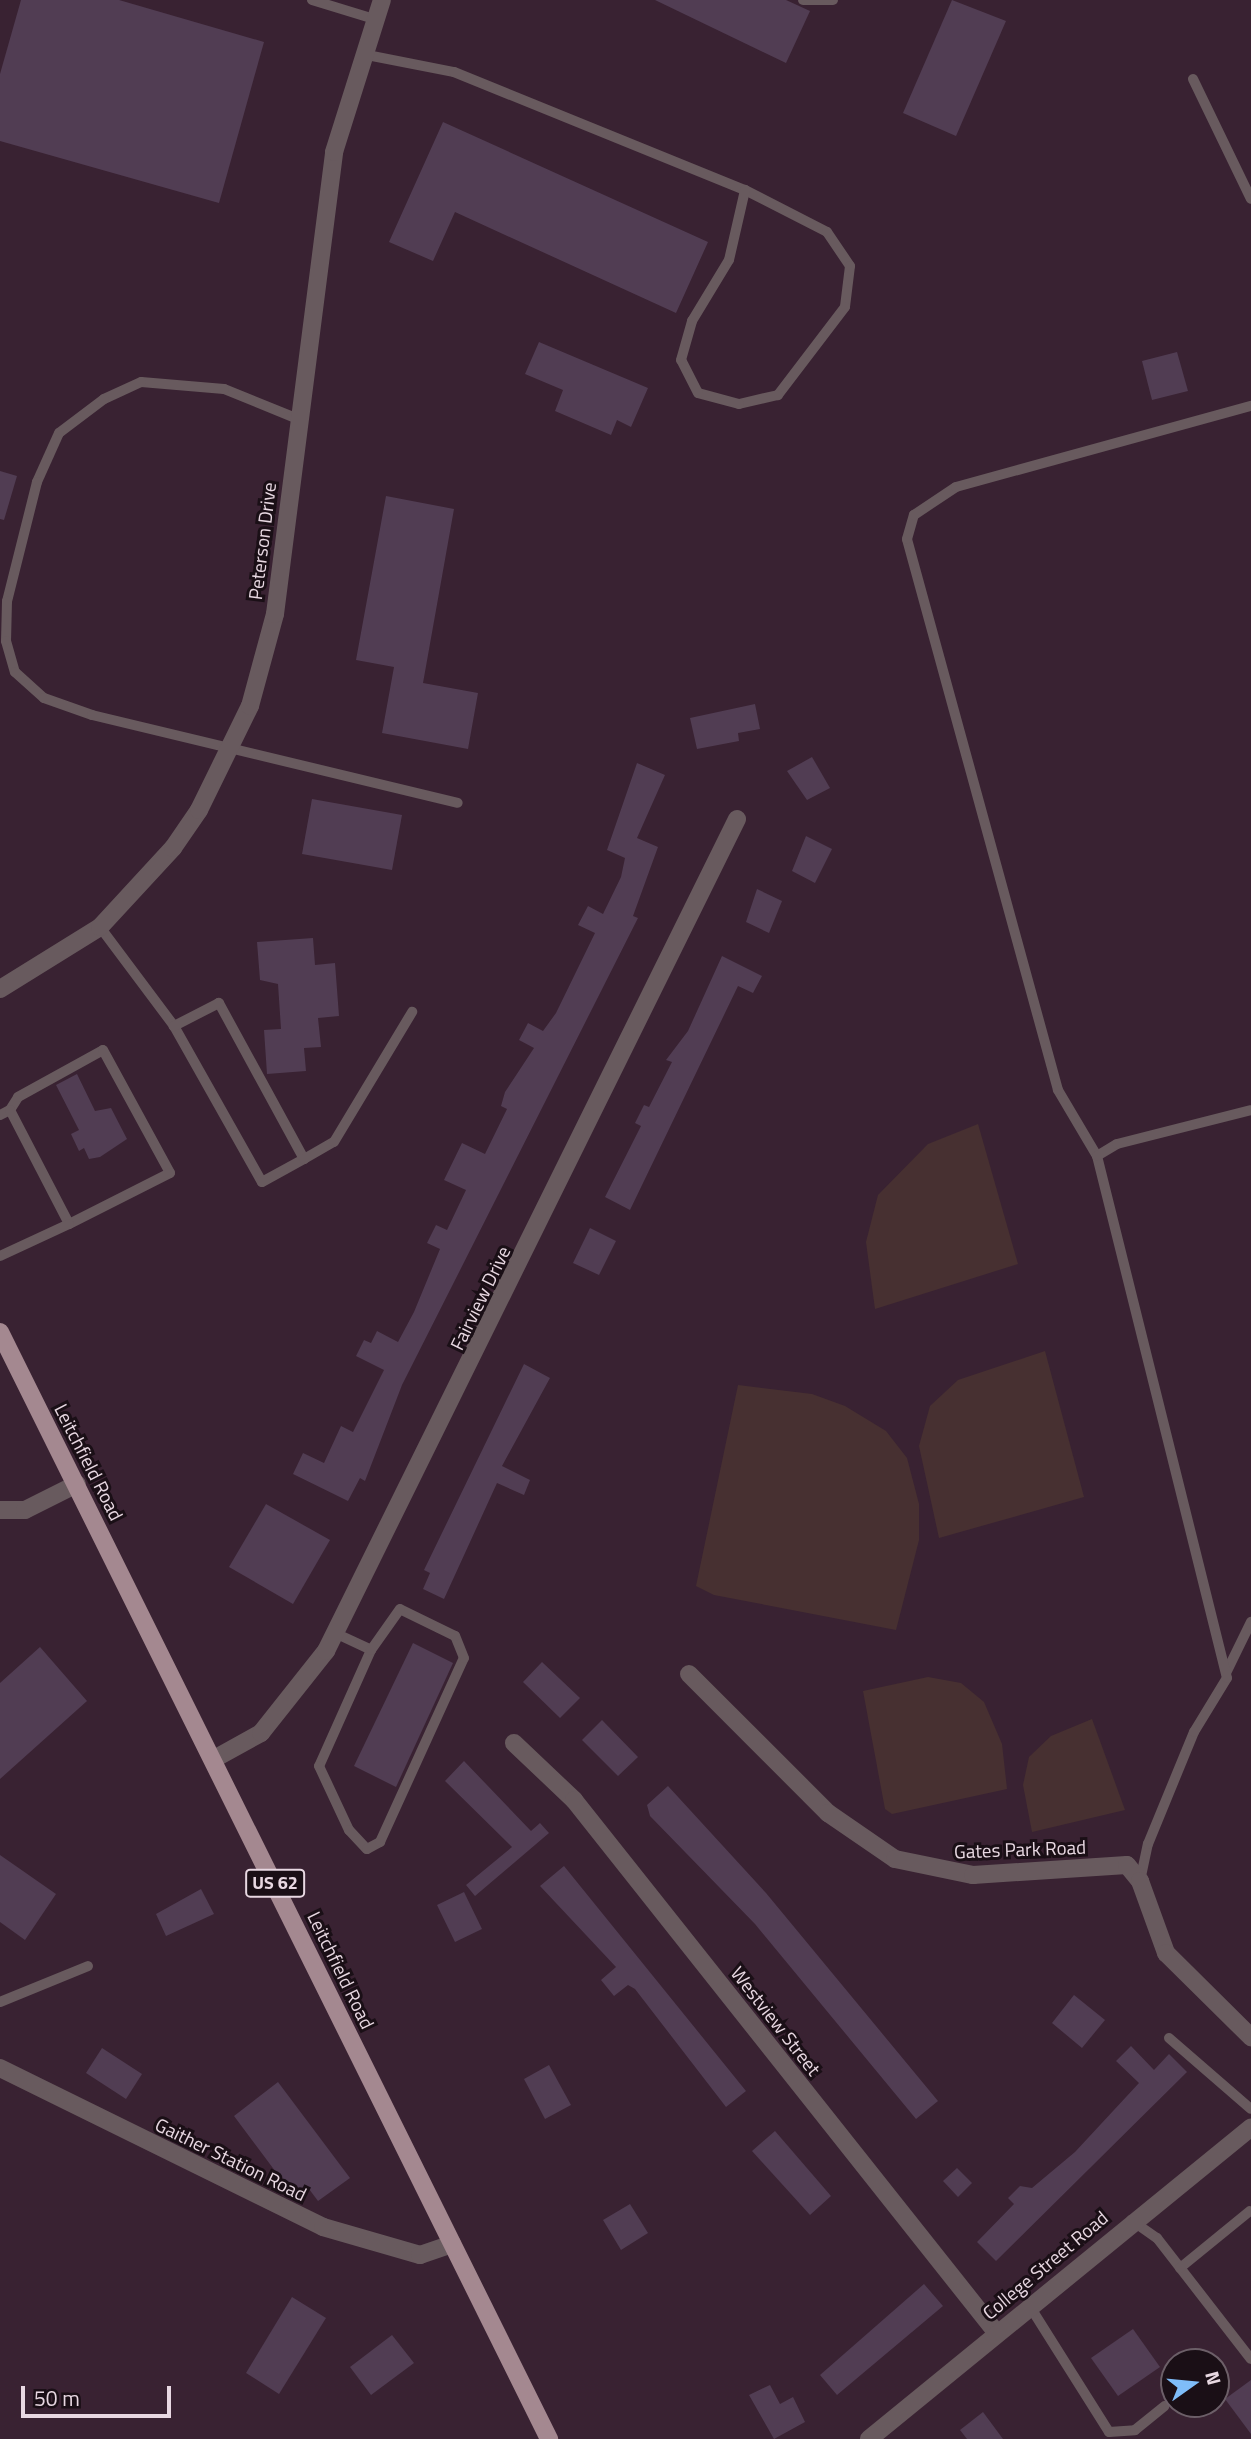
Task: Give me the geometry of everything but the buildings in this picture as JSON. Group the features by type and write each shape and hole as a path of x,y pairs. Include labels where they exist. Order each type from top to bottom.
{"main road":[{"name":"Leitchfield Road","path":"0,1332 549,2439"}],"street":[{"name":"Peterson Drive","path":"0,989 100,927 173,848 230,751 263,667 275,614 318,245 345,104 382,0"},
{"name":"Fairview Drive","path":"214,1759 277,1717 335,1633 737,818"},
{"path":"0,1510 25,1510 77,1484"},
{"name":"Gates Park Road","path":"688,1674 828,1813 895,1859 973,1875 1127,1865 1140,1881"},
{"name":"Westview Street","path":"514,1743 574,1800 996,2332"},
{"path":"1140,1881 1166,1953 1251,2036"},
{"name":"Gaither Station Road","path":"0,2068 323,2228 411,2254 452,2244"},
{"name":"College Street Road","path":"869,2439 1131,2220 1251,2128"}],"lane":[{"path":"312,0 374,19"},
{"path":"803,0 833,0"},
{"path":"362,54 454,72 746,190 827,233 850,266 845,307 778,394 739,404 698,393 681,360 692,321 729,260 746,190"},
{"path":"1193,79 1251,199"},
{"path":"298,419 224,389 180,382 141,383 104,399 58,433 37,482 8,601 6,641 15,672 44,698 230,751 458,803"},
{"path":"1226,1673 1097,1156 1058,1090 907,539 914,515 956,487 1251,406"},
{"path":"100,927 174,1026 262,1182 334,1142 412,1012"},
{"path":"174,1026 219,1003 304,1159"},
{"path":"0,1256 69,1224 170,1173 103,1050 18,1097 5,1113 69,1224"},
{"path":"1097,1156 1117,1144 1251,1110"},
{"path":"400,1609 455,1636 464,1658 385,1833 367,1849 349,1830 319,1755 371,1650 400,1609"},
{"path":"1140,1881 1148,1844 1194,1732 1251,1622"},
{"path":"335,1633 371,1650"},
{"path":"0,2002 88,1966"},
{"path":"1169,2038 1251,2109"},
{"path":"1180,2269 1250,2211"},
{"path":"1131,2220 1180,2269 1251,2358"},
{"path":"1029,2305 1109,2432 1135,2430 1160,2410"}],"shaded area":[{"path":"978,1124 1018,1264 875,1309 866,1242 878,1195 928,1144"},
{"path":"1045,1351 1084,1497 939,1538 919,1446 930,1406 958,1380"},
{"path":"738,1385 812,1394 845,1406 886,1431 907,1458 919,1504 919,1540 896,1630 714,1595 696,1586"},
{"path":"928,1677 961,1683 984,1702 1002,1744 1007,1789 892,1814 885,1809 863,1691"},
{"path":"1092,1719 1125,1810 1032,1832 1023,1785 1029,1757 1051,1736"}]}
